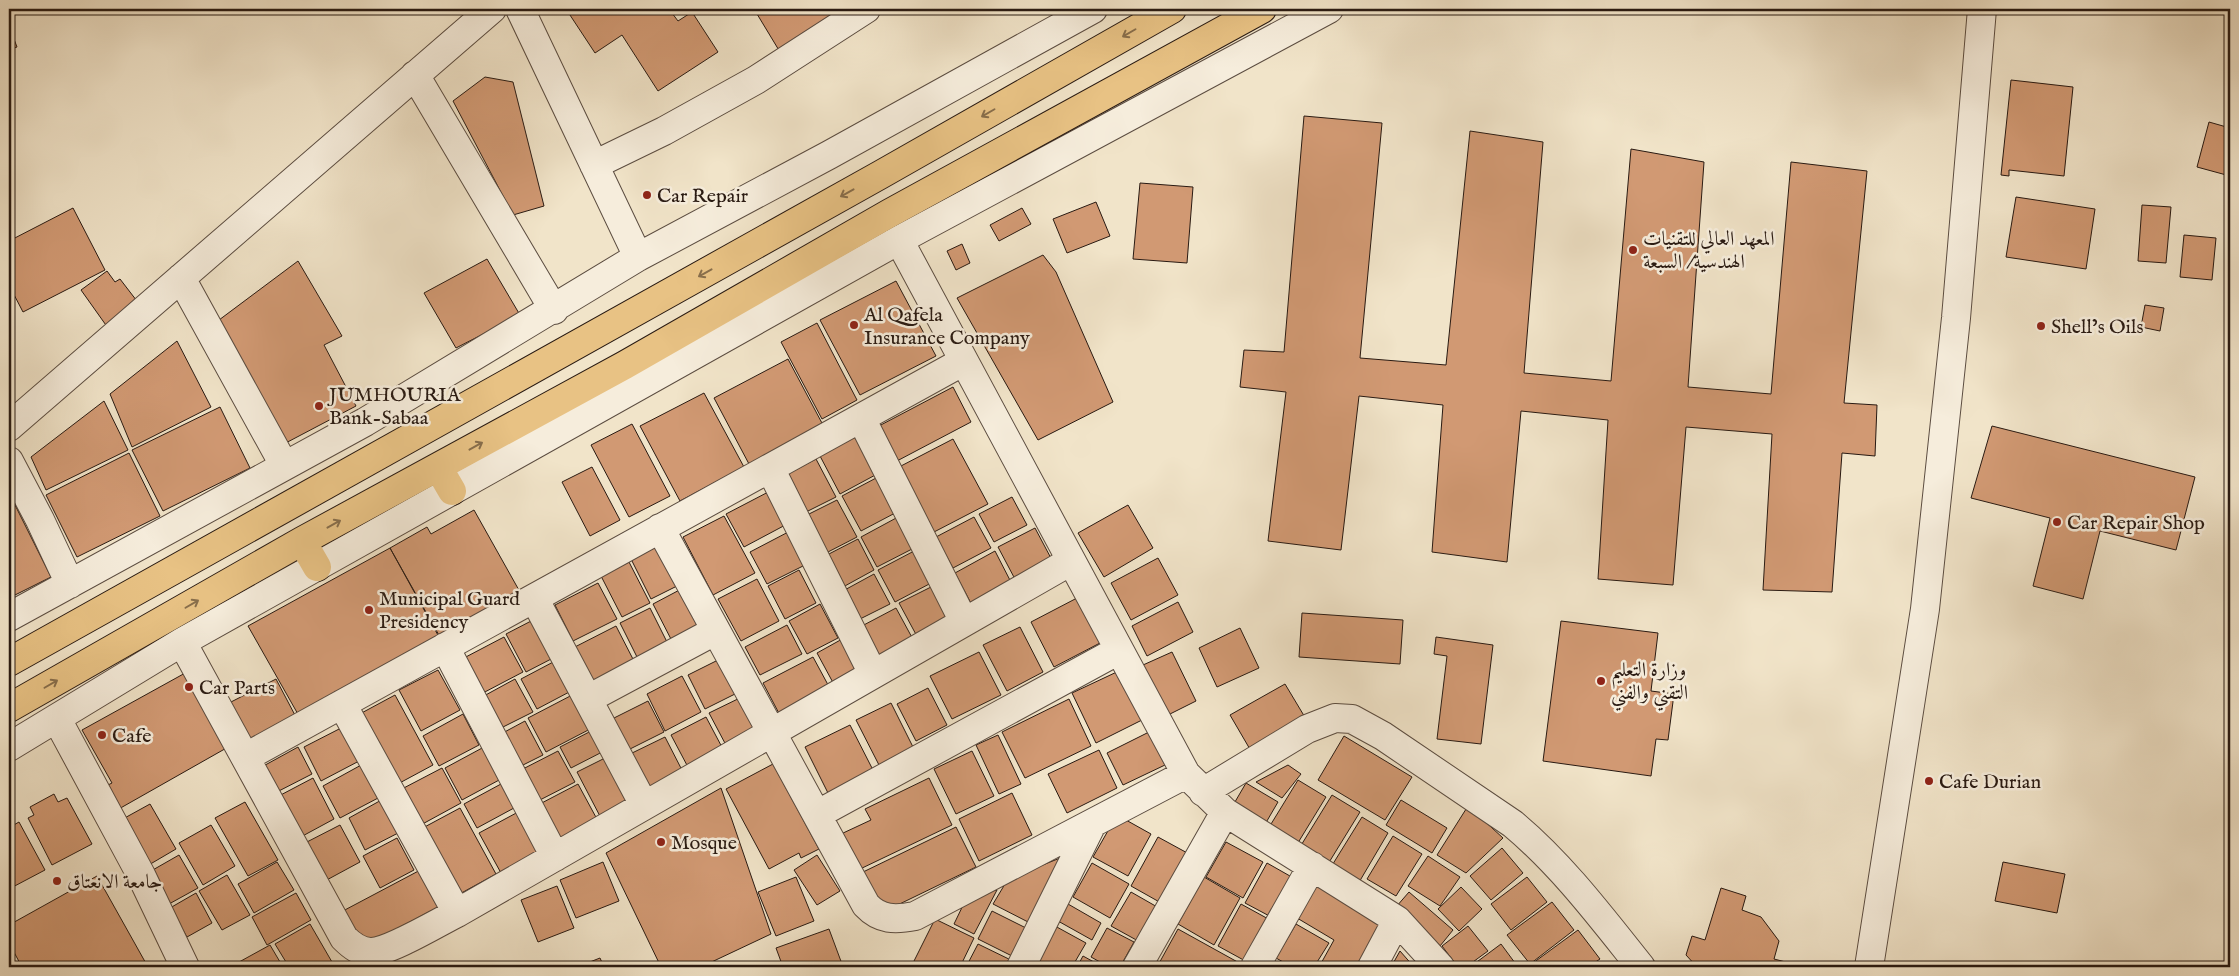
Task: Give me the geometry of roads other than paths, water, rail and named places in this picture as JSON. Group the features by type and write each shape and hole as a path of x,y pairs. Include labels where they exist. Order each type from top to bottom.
{"highway":[{"path":"9,662 871,180 1172,9"},
{"path":"9,708 302,541 625,365 899,208 1262,9"},
{"path":"438,466 452,491"},
{"path":"302,541 317,567"}],"street":[{"path":"9,427 492,9"},
{"path":"520,9 638,257"},
{"path":"594,165 664,131 756,80 866,9"},
{"path":"9,616 365,422 554,310 638,257 838,150 1093,9"},
{"path":"9,747 182,642 899,240 1329,9"},
{"path":"1869,967 1924,609 1956,318 1982,9"},
{"path":"415,75 554,310"},
{"path":"899,240 1119,650 1195,783 1225,812 1397,920 1440,967"},
{"path":"181,278 284,465"},
{"path":"246,757 964,361"},
{"path":"861,418 964,622"},
{"path":"9,461 40,520 70,584"},
{"path":"770,468 873,674"},
{"path":"660,528 715,631 818,814 866,905 874,913 900,920 915,916 1091,826 1195,783 1306,729 1336,718 1352,719 1383,736 1513,824 1530,838 1570,881 1641,967"},
{"path":"182,642 339,929 352,946 372,952 383,949 457,913 1071,561"},
{"path":"534,598 644,805"},
{"path":"588,699 715,631"},
{"path":"445,647 555,857"},
{"path":"818,814 1119,650"},
{"path":"342,704 457,913"},
{"path":"57,719 141,875 185,967"},
{"path":"1137,967 1225,812"},
{"path":"1021,967 1091,826"},
{"path":"1255,967 1312,866"},
{"path":"1372,967 1397,920"}],"place":[{"name":"Car Repair","path":"647,195"},
{"name":"المعهد العالي للتقنيات الهندسية/ السبعة","path":"1633,250"},
{"name":"Al Qafela Insurance Company","path":"854,325"},
{"name":"Shell’s Oils","path":"2041,326"},
{"name":"JUMHOURIA Bank-Sabaa","path":"319,406"},
{"name":"Car Repair Shop","path":"2057,522"},
{"name":"Municipal Guard Presidency","path":"369,610"},
{"name":"وزارة التعليم التقني والفني","path":"1601,681"},
{"name":"Car Parts","path":"189,687"},
{"name":"Cafe","path":"102,735"},
{"name":"Cafe Durian","path":"1929,781"},
{"name":"Mosque","path":"661,842"},
{"name":"جامعة الانعتاق","path":"57,881"}]}
